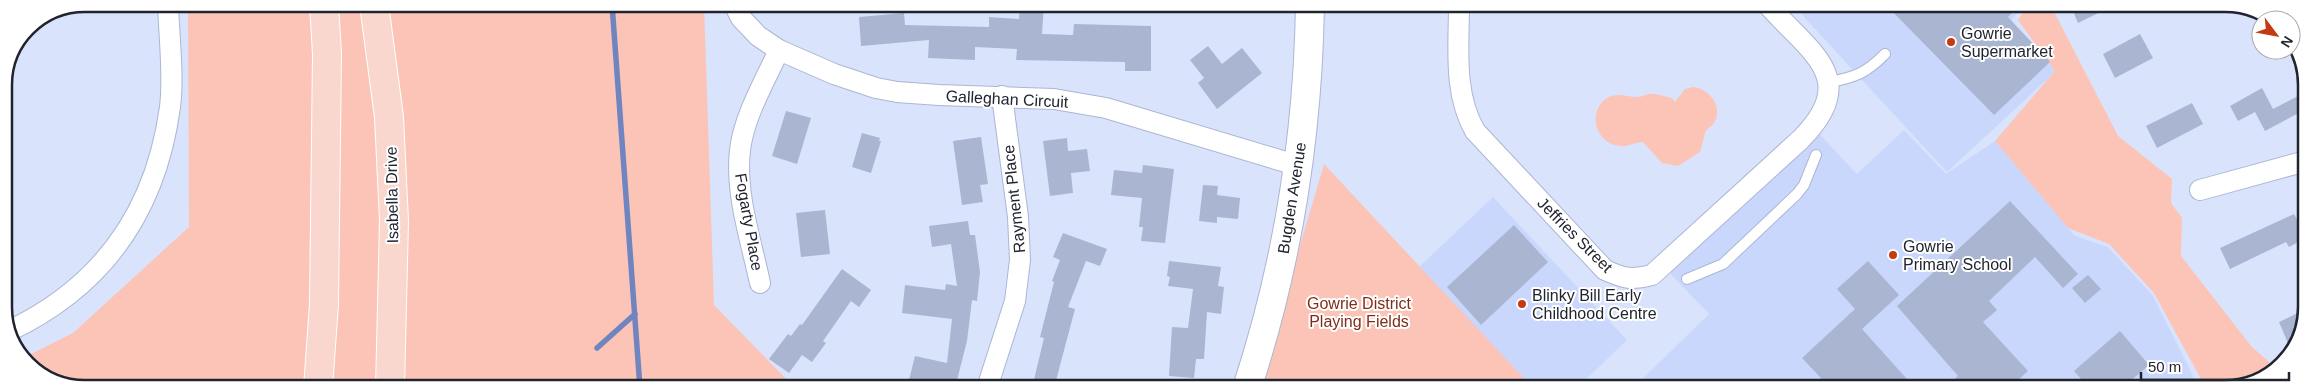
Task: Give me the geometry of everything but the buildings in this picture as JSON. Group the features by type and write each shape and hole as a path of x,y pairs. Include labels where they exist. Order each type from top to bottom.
{"main road":[{"path":"319,380 324,304 326,54 324,12"},
{"name":"Isabella Drive","path":"375,12 389,117 394,221 390,380"}],"street":[{"path":"16,327 59,302 95,272 125,236 147,196 162,151 170,104 168,12"},
{"name":"Galleghan Circuit","path":"738,12 741,18 758,36 779,50 834,74 883,89 939,95 1054,99 1106,108 1299,166"},
{"name":"Bugden Avenue","path":"1249,380 1273,302 1292,212 1309,74 1310,12"},
{"name":"Jeffries Street","path":"1458,12 1460,95 1468,119 1475,131 1605,270 1618,277 1633,279 1652,275 1669,260 1817,123 1825,110 1830,82"},
{"path":"1777,12 1819,60 1830,82"},
{"name":"Fogarty Place","path":"760,283 739,182 740,148 749,118 779,50"},
{"name":"Rayment Place","path":"990,380 1015,301 1020,260 1018,217 1002,96"},
{"path":"2200,190 2298,163"}],"lane":[{"path":"1830,82 1856,76 1870,69 1885,54"},
{"path":"1687,279 1723,264 1797,194 1804,185 1816,155"}],"shaded area":[{"path":"1799,12 2019,12 2009,22 2056,71 1947,172"},
{"name":"Gowrie Primary School","path":"1809,123 1857,174 1904,130 1946,174 1995,141 2075,236 2108,247 2153,296 2195,380 1641,380 1709,314 1661,264"},
{"name":"Blinky Bill Early Childhood Centre","path":"1493,197 1627,340 1585,380 1523,380 1418,268"}],"green space":[{"path":"188,12 704,12 714,305 787,380 86,380 67,377 49,370 31,354 73,333 189,227"},
{"path":"2023,12 2054,12 2118,136 2172,179 2171,203 2182,218 2181,256 2251,346 2270,363 2266,367 2253,374 2239,378 2202,380 2154,293 2109,244 2068,228 1995,141 2055,71 2018,20"},
{"path":"1693,87 1709,94 1716,104 1717,115 1714,123 1705,133 1700,152 1678,166 1662,163 1643,142 1621,146 1605,140 1600,134 1597,127 1597,111 1607,98 1615,95 1637,97 1658,94 1672,98 1675,102 1685,89"},
{"name":"Gowrie District Playing Fields","path":"1324,164 1526,380 1260,380"}],"waterway":[{"path":"613,12 639,380"},
{"path":"597,348 635,314"}],"place":[{"name":"Gowrie Supermarket","path":"1951,42"},
{"name":"Gowrie Primary School","path":"1893,255"},
{"name":"Blinky Bill Early Childhood Centre","path":"1522,304"}]}
